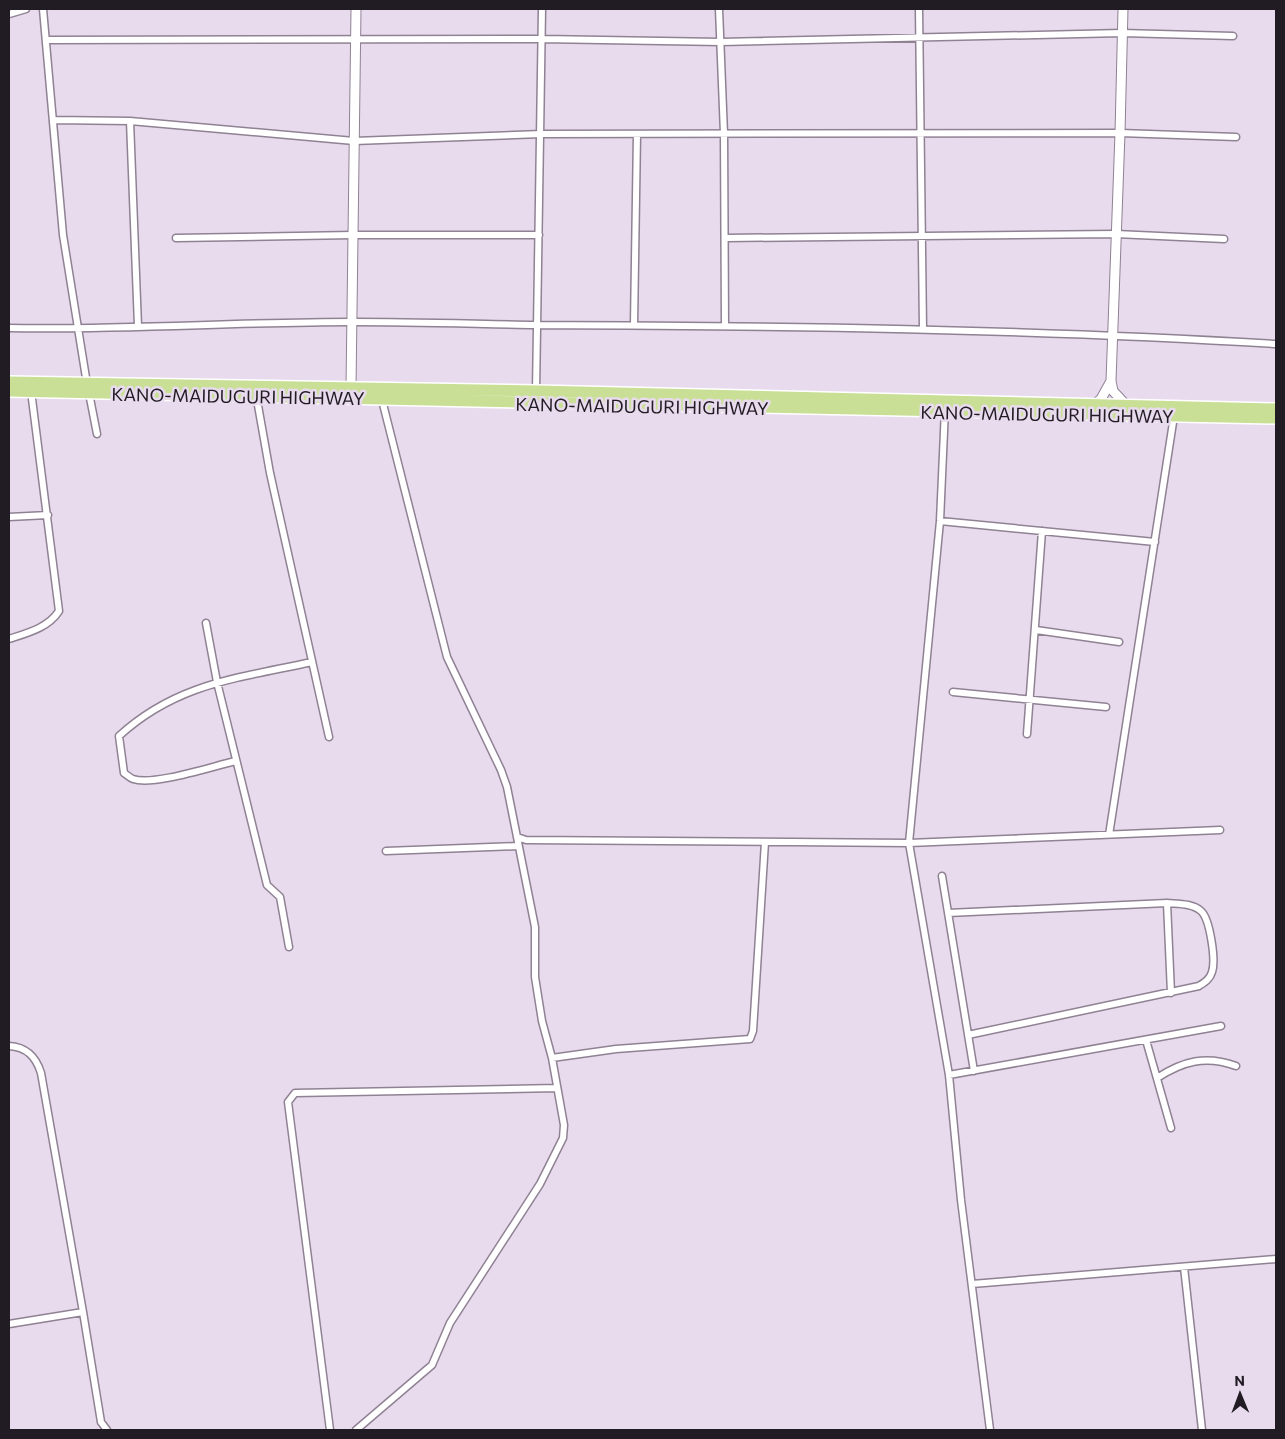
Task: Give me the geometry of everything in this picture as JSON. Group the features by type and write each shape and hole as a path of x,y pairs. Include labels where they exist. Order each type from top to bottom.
{"highway":[{"name":"KANO-MAIDUGURI HIGHWAY","path":"9,382 88,388 255,391 382,400 536,404 945,407 1094,405 1276,409"},
{"name":"KANO-MAIDUGURI HIGHWAY","path":"255,391 351,387 536,391 1174,416 1276,418"},
{"name":"KANO-MAIDUGURI HIGHWAY","path":"9,391 88,388"}],"street":[{"path":"9,14 26,9"},
{"path":"43,9 63,235 97,434"},
{"path":"351,387 356,9"},
{"path":"536,404 542,9"},
{"path":"719,9 726,238 725,324"},
{"path":"919,9 923,329"},
{"path":"1122,9 1120,133 1111,381 1113,391 1127,406"},
{"path":"46,40 542,39 721,42 1122,33 1233,36"},
{"path":"54,120 130,121 354,141 541,134 1120,133 1236,137"},
{"path":"130,121 138,326"},
{"path":"634,324 637,134"},
{"path":"726,238 1116,234 1224,239"},
{"path":"176,238 353,235 539,235"},
{"path":"9,328 78,329 353,322 538,325 725,324 1112,335 1276,344"},
{"path":"1094,405 1101,399 1111,381"},
{"path":"9,640 42,627 54,619 59,611 31,391"},
{"path":"255,391 270,473 329,737"},
{"path":"356,1430 432,1366 460,1306 540,1184 563,1138 564,1125 552,1058 542,1021 535,977 534,928 507,787 501,770 447,657 382,400"},
{"path":"945,407 940,521 909,843 949,1075 990,1430"},
{"path":"1109,835 1174,416"},
{"path":"9,517 48,515"},
{"path":"940,521 1155,542"},
{"path":"1027,734 1042,531"},
{"path":"206,623 217,682 267,885 280,897 289,947"},
{"path":"1036,630 1118,642"},
{"path":"236,761 145,781 132,779 124,773 119,736 170,700 217,682 312,662"},
{"path":"953,692 1106,707"},
{"path":"517,837 526,840 909,843 1220,830"},
{"path":"552,1058 616,1049 750,1039 753,1031 765,842"},
{"path":"386,851 518,846"},
{"path":"942,876 974,1071"},
{"path":"948,913 1167,903 1195,906 1203,913 1208,924 1213,971 1209,979 1199,986 968,1035"},
{"path":"1167,903 1171,993"},
{"path":"949,1075 1221,1026"},
{"path":"1146,1040 1171,1128"},
{"path":"9,1046 27,1051 36,1059 41,1073 101,1422 107,1430"},
{"path":"1157,1078 1174,1067 1194,1060 1222,1061 1236,1066"},
{"path":"330,1430 288,1102 295,1093 557,1088"},
{"path":"972,1284 1276,1259"},
{"path":"1184,1267 1202,1430"},
{"path":"9,1324 83,1312"}]}
